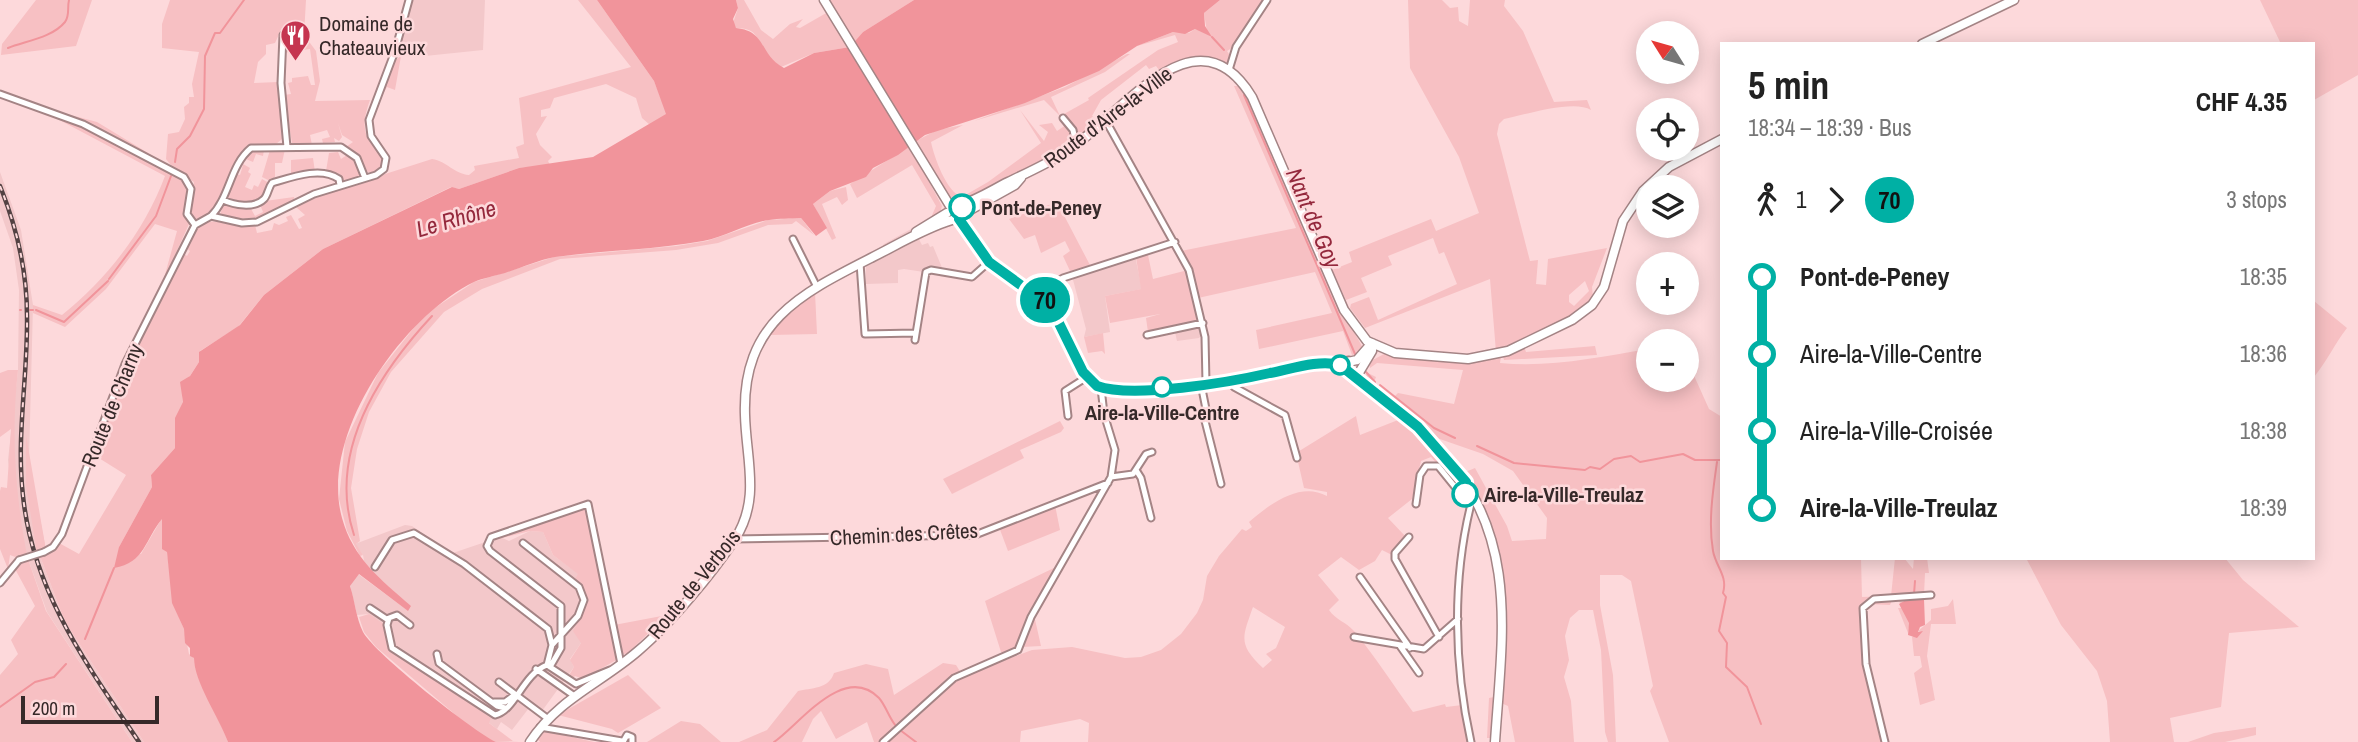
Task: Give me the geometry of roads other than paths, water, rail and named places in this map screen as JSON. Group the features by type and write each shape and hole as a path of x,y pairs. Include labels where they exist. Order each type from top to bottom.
{"main road":[{"path":"824,0 955,213"},
{"path":"1926,42 2014,0"},
{"name":"Route d'Aire-la-Ville","path":"955,213 1076,145 1153,79 1181,63 1208,61 1229,70"},
{"path":"1229,70 1252,97 1353,326 1373,342 1433,357 1468,359 1496,355 1586,311 1602,291 1623,222 1643,191 1669,167 1720,140"},
{"name":"Route de Verbois","path":"532,741 547,718 563,703 613,670 656,635 734,539 748,511 752,489 745,414 750,370 760,345 778,318 816,285 955,213"},
{"path":"1373,342 1372,351 1354,367 1367,386 1428,438 1465,484 1476,500 1497,556 1503,618 1495,742"}],"street":[{"path":"211,216 252,223 340,185 380,173 386,165 384,154 370,134 369,120 395,51 409,0"},
{"path":"1229,70 1236,47 1266,0"},
{"path":"283,34 281,83 287,147"},
{"path":"0,94 83,124 180,174 191,186 187,214 195,225 211,216 223,200 248,151 287,147 345,148 357,158 365,178"},
{"path":"1063,118 1073,130 1076,145"},
{"path":"1106,121 1191,274 1203,323 1203,384 1207,414 1205,421 1221,484"},
{"path":"223,200 236,205 263,201 272,183 295,176 329,174 339,179 340,185"},
{"path":"955,213 989,262 1048,303 1087,377 1101,388 1139,389 1231,381 1332,363 1354,367"},
{"name":"Route de Charny","path":"0,583 19,560 53,547 62,534 125,364 195,225"},
{"path":"793,239 816,285"},
{"path":"1048,303 1052,286 1062,278 1175,242"},
{"path":"860,263 865,334 915,337 926,272 931,270 972,277 989,262"},
{"path":"1147,335 1203,323"},
{"path":"1068,416 1065,391 1087,377"},
{"path":"1231,381 1234,387 1285,415 1297,458"},
{"path":"883,742 954,678 1018,650 1031,617 1109,480 1115,450 1104,414 1101,388"},
{"path":"1151,518 1142,478 1136,470 1146,454 1152,453"},
{"path":"1416,504 1420,475 1426,466 1438,466 1455,487 1465,484"},
{"name":"Chemin des Crêtes","path":"734,539 975,535 1136,470"},
{"path":"1471,742 1466,715 1458,619 1462,544 1471,504 1476,500"},
{"path":"370,608 388,620 392,648 411,663 424,667 495,715 516,695 536,669 548,666 561,648 563,632 561,606 487,546 491,537 587,504 621,664"},
{"path":"375,567 396,537 414,533 464,564 542,623 552,635 548,666"},
{"path":"1409,537 1394,557 1439,637"},
{"path":"523,543 574,582 582,592 583,607 552,645"},
{"path":"1360,577 1410,648"},
{"path":"1885,742 1866,664 1863,608 1874,599 1931,595"},
{"path":"388,620 397,615 410,625"},
{"path":"1354,637 1410,648 1427,648 1458,619"},
{"path":"1400,646 1419,673"},
{"path":"437,653 439,663 491,701 505,705"},
{"path":"548,666 571,683 581,684 613,670"},
{"path":"536,669 573,695"},
{"path":"499,682 547,718"},
{"path":"571,683 573,695"},
{"path":"561,689 563,703"},
{"path":"540,727 623,742 627,735 632,737 632,742"}],"water":[{"name":"Le Rhône","path":"597,0 736,0 738,8 733,19 736,28 753,34 770,57 784,68 814,53 850,47 863,32 914,0 1220,0 1204,13 1205,26 1212,37 1195,29 1185,34 1173,32 1137,46 1099,71 1025,103 925,135 898,155 873,168 866,177 830,191 813,204 827,228 816,236 801,218 769,220 703,241 549,258 474,282 447,299 420,322 372,382 355,416 343,451 338,485 342,518 353,545 369,567 411,606 408,611 359,574 350,586 363,632 371,643 425,691 496,742 228,742 202,689 194,658 190,656 190,648 185,643 184,629 172,603 167,552 162,549 162,519 138,556 114,568 119,547 152,487 151,475 175,448 175,418 183,402 180,382 190,376 199,362 199,352 240,325 264,295 323,249 452,187 459,189 519,168 593,157 666,114 654,81"},
{"path":"1913,596 1924,599 1925,625 1920,627 1918,632 1923,631 1917,638 1908,635 1909,623 1899,604"}],"waterway":[{"path":"8,48 46,35 60,27 67,17 69,0"},
{"path":"175,162 177,149 190,136 204,109 205,56 215,33 220,33 244,0"},
{"path":"1212,37 1224,50"},
{"name":"Nant de Goy","path":"1244,95 1355,354"},
{"path":"109,279 156,216 171,176"},
{"path":"36,310 64,322 108,281"},
{"path":"354,535 347,504 347,474 363,416 393,363 432,316"},
{"name":"Nant de Goy","path":"1366,372 1375,382"},
{"name":"Nant de Goy","path":"1380,385 1434,428 1455,438"},
{"name":"Nant de Goy","path":"1477,446 1514,463 1585,470 1590,467 1600,469 1614,459 1631,456 1640,462 1683,454 1695,460 1720,460"},
{"path":"1717,462 1711,529 1714,557 1723,576 1723,593 1726,597 1719,631 1727,643 1726,667 1747,687 1761,724"},
{"path":"85,639 114,568"},
{"path":"1914,594 1915,581"},
{"path":"0,707 35,682 54,677 66,664"},
{"path":"774,742 823,700 851,687 865,689 879,698 896,726"},
{"path":"900,730 916,742"}],"railway":[{"path":"0,186 16,234 27,299 21,474 29,531 50,596 65,626 100,685 139,742"}],"place":[{"name":"Domaine de Chateauvieux","path":"296,62"},
{"name":"Pont-de-Peney","path":"962,207"},
{"name":"Aire-la-Ville-Centre","path":"1162,387"},
{"name":"Aire-la-Ville-Treulaz","path":"1465,494"}]}
